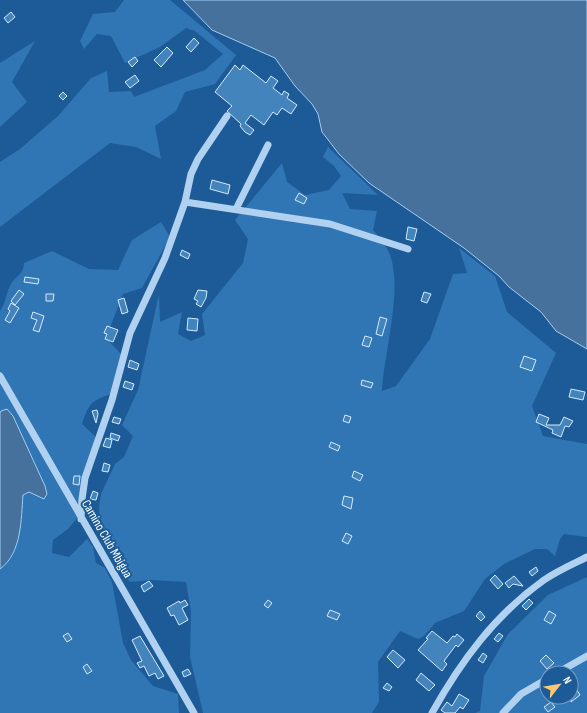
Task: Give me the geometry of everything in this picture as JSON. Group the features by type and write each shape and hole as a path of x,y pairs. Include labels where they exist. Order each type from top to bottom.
{"street":[{"path":"81,519 82,499 86,478 112,400 130,333 165,258 185,202 191,174 198,159 227,116"},
{"path":"236,210 268,145"},
{"path":"185,202 330,224 408,249"},
{"name":"Camino Club Mbigua","path":"0,376 194,713"},
{"path":"432,713 467,656 486,632 508,609 545,579 587,557"},
{"path":"571,665 587,656"},
{"path":"503,713 520,694 539,683"}],"shaded area":[{"path":"124,0 170,0 236,55 215,84 185,92 176,111 155,126 161,159 136,147 110,143 0,227 0,162 20,149 58,116 91,78 107,71 109,92 131,91 134,97 205,70 223,54 195,31 186,28 160,47 125,63 111,36 97,34 84,49 80,41 93,14 115,12"},
{"path":"183,0 587,0 587,349 556,331 541,312 509,287 499,276 464,248 369,183 339,154 322,132 318,114 312,104 295,86 275,58 212,30"},
{"path":"35,41 12,82 27,102 0,127 0,63"},
{"path":"328,147 378,195 342,193 350,209 377,211 373,230 387,248 393,269 395,286 394,303 382,391 396,386 430,339 453,274 467,273 459,248 495,276 507,312 556,353 532,406 543,436 587,444 587,537 564,534 560,539 555,556 547,549 535,549 504,564 485,579 464,611 435,623 424,636 418,639 400,631 378,662 379,702 372,713 203,713 190,657 191,612 186,582 151,580 130,582 101,541 99,507 101,494 115,464 124,457 133,436 122,425 138,390 159,294 160,322 182,312 178,334 191,341 205,335 202,314 243,263 248,239 235,220 282,163 287,182 305,195 329,190 341,176 334,166 323,157"},
{"path":"161,222 170,237 142,288 123,294 106,338 121,354 113,393 92,403 84,417 82,424 97,438 78,517 68,529 53,540 52,553 69,557 87,539 93,547 96,563 105,568 112,582 123,643 131,660 153,686 178,694 179,713 0,713 0,311 4,305 9,287 21,273 24,263 52,251 89,269 118,270 132,240"},
{"path":"7,409 13,416 45,486 47,494 44,499 29,492 23,495 21,525 16,545 13,554 0,569 0,413 1,411"},
{"path":"587,577 587,713 475,713 480,711 484,676 508,634 548,595"}],"building":[{"path":"11,12 15,17 8,23 4,18"},
{"path":"194,38 199,43 191,52 186,47"},
{"path":"167,47 173,53 161,67 154,60"},
{"path":"135,57 138,61 132,67 128,62"},
{"path":"235,65 240,70 243,65 266,83 271,76 278,81 273,88 282,95 284,91 289,94 287,98 297,105 291,114 282,108 277,115 273,112 264,125 251,115 245,123 254,130 250,135 245,132 240,126 241,124 227,111 232,106 215,92"},
{"path":"135,75 139,81 130,88 125,82"},
{"path":"63,92 67,96 63,100 59,96"},
{"path":"212,180 230,185 228,194 210,189"},
{"path":"299,193 307,198 304,204 295,200"},
{"path":"408,227 417,229 414,241 406,239"},
{"path":"182,250 190,254 188,259 180,255"},
{"path":"25,277 39,279 38,284 24,282"},
{"path":"19,290 24,294 15,305 11,301"},
{"path":"198,290 207,291 206,298 201,307 196,304 198,301 194,299"},
{"path":"424,292 431,294 427,303 421,301"},
{"path":"46,294 54,294 53,301 46,301"},
{"path":"124,298 128,312 122,314 118,300"},
{"path":"11,303 19,308 10,323 5,320 10,311 8,309"},
{"path":"33,312 44,316 39,332 33,330 37,320 31,318"},
{"path":"380,317 387,319 382,336 376,334"},
{"path":"188,318 198,319 197,331 187,330"},
{"path":"107,326 118,330 113,342 105,339 107,334 104,333"},
{"path":"365,336 372,338 369,347 362,345"},
{"path":"524,356 536,360 532,371 520,367"},
{"path":"130,360 139,364 137,370 128,367"},
{"path":"362,380 373,383 371,388 361,385"},
{"path":"125,381 134,384 132,390 123,387"},
{"path":"571,389 585,392 583,400 569,397"},
{"path":"97,410 98,414 96,423 92,411"},
{"path":"539,414 549,418 546,425 560,425 564,417 573,421 569,427 565,426 561,437 552,433 553,430 536,422"},
{"path":"345,415 351,417 349,423 343,421"},
{"path":"114,417 121,419 119,424 112,422"},
{"path":"111,433 120,436 118,441 110,438"},
{"path":"106,438 112,440 110,448 103,446"},
{"path":"331,442 340,446 338,451 329,447"},
{"path":"104,463 110,465 108,472 102,471"},
{"path":"354,471 363,475 360,481 352,477"},
{"path":"74,476 80,476 79,485 73,484"},
{"path":"93,491 98,493 96,500 90,499"},
{"path":"344,496 353,498 351,509 342,505"},
{"path":"346,533 352,536 348,544 342,541"},
{"path":"536,567 538,571 532,576 529,572"},
{"path":"495,575 503,584 498,589 490,580"},
{"path":"514,576 523,586 513,584 509,588 505,583"},
{"path":"149,581 153,586 144,592 141,586"},
{"path":"529,599 533,603 526,610 522,606"},
{"path":"185,600 188,605 182,608 188,620 179,625 174,615 171,616 167,608 179,601 180,603"},
{"path":"268,600 272,603 268,608 264,605"},
{"path":"330,610 340,614 337,620 327,616"},
{"path":"480,611 485,617 481,621 476,616"},
{"path":"549,611 556,615 551,624 544,620"},
{"path":"432,631 447,643 457,634 464,640 458,647 456,645 444,661 447,664 442,671 418,650 428,639 426,638"},
{"path":"68,633 72,639 67,642 63,636"},
{"path":"499,633 503,636 498,642 494,639"},
{"path":"140,636 164,676 158,679 155,673 149,676 144,666 140,668 137,663 142,661 132,640"},
{"path":"393,650 405,660 398,668 387,657"},
{"path":"483,653 487,656 483,663 478,660"},
{"path":"546,655 554,663 552,665 544,665 540,661"},
{"path":"87,664 92,671 87,674 83,667"},
{"path":"188,669 191,674 184,677 182,672"},
{"path":"421,673 435,685 429,691 416,680"},
{"path":"387,683 392,687 389,691 383,688"},
{"path":"459,694 469,700 463,709 460,707 455,713 445,713 441,710 447,702 452,706"},
{"path":"547,705 553,705 555,707 548,712 544,707"}]}
